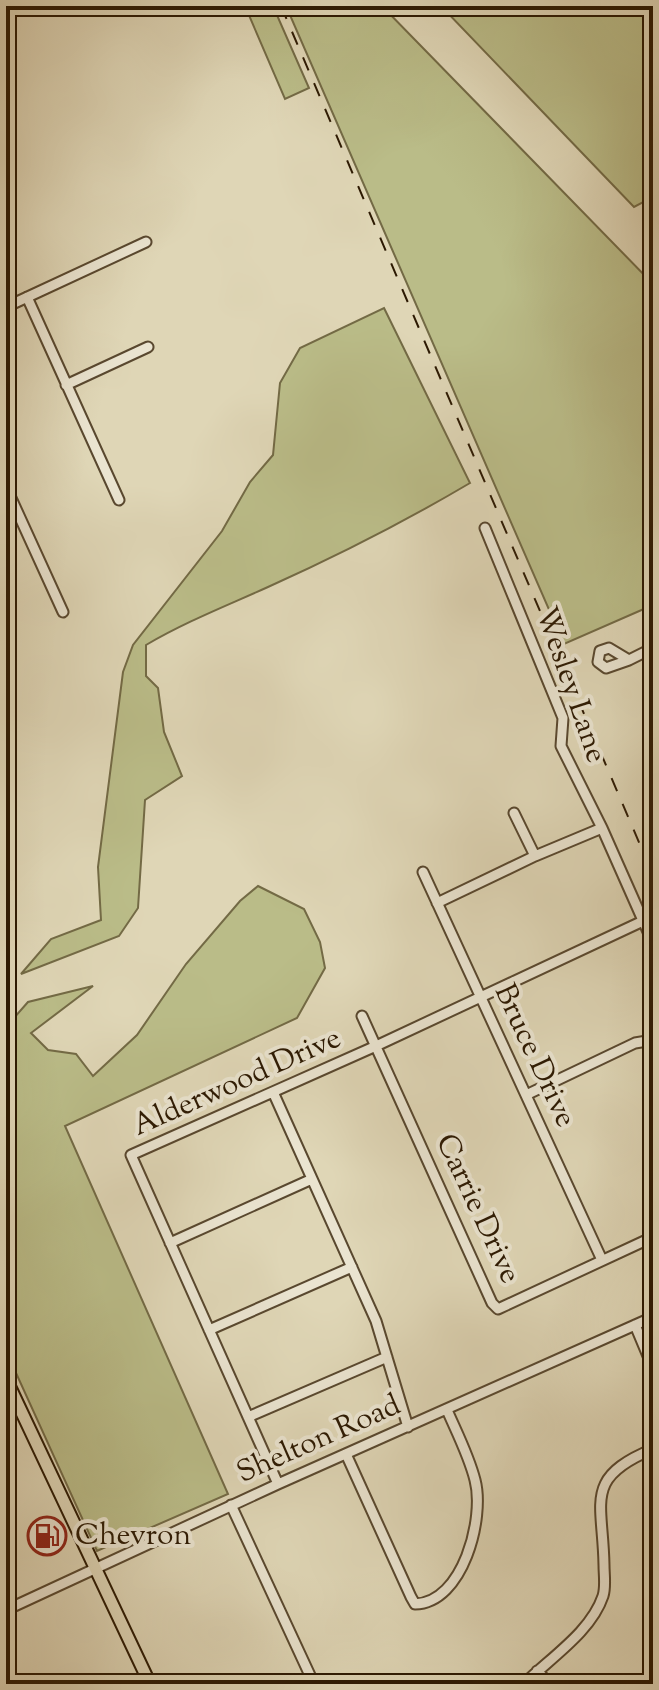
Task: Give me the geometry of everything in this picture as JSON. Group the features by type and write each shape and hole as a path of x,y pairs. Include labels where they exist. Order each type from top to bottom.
{"main road":[{"path":"6,1379 150,1684"}],"street":[{"path":"6,307 146,242"},
{"path":"27,297 119,500"},
{"path":"66,385 148,347"},
{"path":"6,487 63,612"},
{"name":"Wesley Lane","path":"485,528 563,718 561,746 602,828 653,943"},
{"path":"629,660 653,648"},
{"path":"514,813 535,856"},
{"path":"437,903 602,828"},
{"name":"Bruce Drive","path":"423,872 602,1260"},
{"name":"Alderwood Drive","path":"278,1484 131,1155 376,1046 643,921"},
{"name":"Carrie Drive","path":"362,1016 492,1303 498,1309 653,1237"},
{"path":"526,1095 635,1043 653,1040"},
{"path":"273,1092 376,1321 408,1427"},
{"path":"170,1243 312,1179"},
{"path":"209,1330 352,1267"},
{"name":"Shelton Road","path":"6,1610 94,1567 653,1317"},
{"path":"635,1325 653,1368"},
{"path":"248,1417 387,1357"},
{"path":"346,1454 411,1597 415,1604 422,1604 446,1589 462,1571 478,1504 470,1462 447,1410"},
{"path":"524,1684 582,1629 604,1594 601,1503 606,1479 623,1463 653,1449"},
{"path":"231,1505 314,1684"},
{"path":"537,1671 550,1684"}],"green space":[{"path":"245,6 273,6 309,88 285,99"},
{"path":"286,6 382,6 653,284 653,605 564,644"},
{"path":"441,6 653,6 653,197 634,207"},
{"path":"384,308 470,483 345,551 146,645 146,676 158,688 164,732 182,776 145,800 138,908 119,936 21,974 51,939 101,920 98,867 123,672 133,645 222,531 250,482 273,455 280,383 300,348"},
{"path":"258,886 304,909 320,942 325,968 297,1018 65,1126 228,1494 97,1551 6,1351 6,1027 28,1002 93,986 31,1033 48,1050 76,1054 93,1076 137,1035 186,964 240,901"}],"railway":[{"path":"281,6 653,875"}],"place":[{"name":"Chevron","path":"47,1536"}]}
